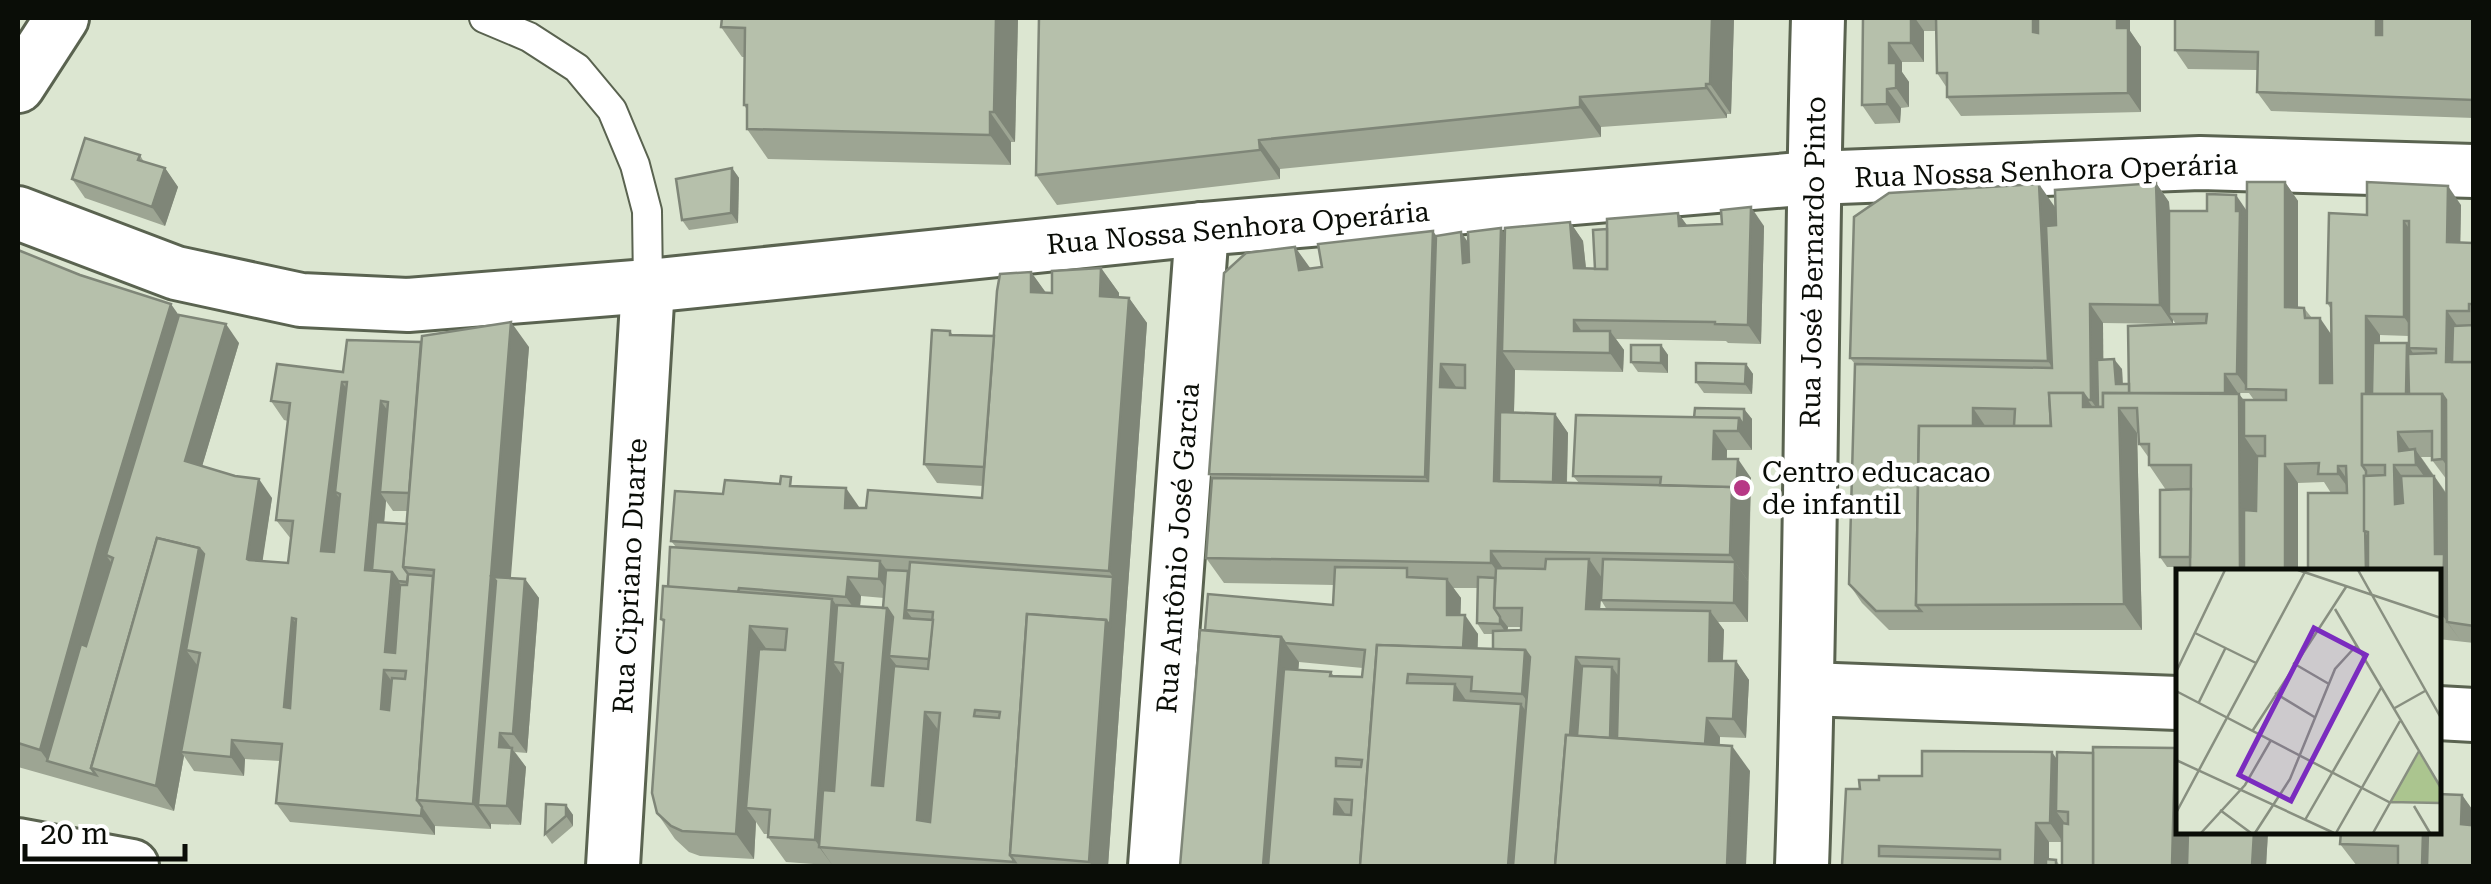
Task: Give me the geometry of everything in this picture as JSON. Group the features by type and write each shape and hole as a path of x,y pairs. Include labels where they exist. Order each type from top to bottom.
{"street":[{"path":"18,86 62,18"},
{"name":"Rua José Bernardo Pinto","path":"1802,866 1818,18"},
{"name":"Rua Nossa Senhora Operária","path":"18,213 176,273 301,300 408,305 648,286 1202,230 1814,178 2200,164 2474,171"},
{"name":"Rua Antônio José Garcia","path":"1155,866 1202,230"},
{"name":"Rua Cipriano Duarte","path":"613,866 648,286"},
{"path":"1808,690 2176,703"},
{"path":"2441,713 2474,715"},
{"path":"18,844 132,866"}],"lane":[{"path":"484,18 529,37 577,68 612,110 635,165 647,212 648,286"}],"building":[{"path":"722,18 996,18 990,135 747,129 745,28 721,27"},
{"path":"1039,18 1712,18 1710,84 1706,88 1580,97 1580,107 1259,140 1260,150 1036,175"},
{"path":"1863,18 1911,18 1911,43 1889,43 1889,63 1896,63 1896,88 1887,89 1887,104 1862,105"},
{"path":"1936,18 2033,18 2033,32 2038,33 2038,18 2117,18 2117,28 2128,28 2128,93 1947,97 1947,73 1937,73"},
{"path":"2175,18 2376,18 2376,35 2382,35 2382,18 2474,18 2474,100 2257,92 2258,52 2175,50"},
{"path":"85,138 140,155 138,160 165,168 152,207 72,179"},
{"path":"732,168 731,213 682,220 676,179"},
{"path":"2247,182 2285,182 2285,307 2304,308 2305,318 2320,318 2320,383 2332,383 2331,303 2327,303 2329,213 2367,215 2367,182 2448,186 2447,242 2473,243 2474,203 2474,304 2469,304 2469,311 2447,311 2446,362 2474,362 2474,626 2447,622 2446,400 2442,394 2409,394 2408,354 2436,353 2436,349 2409,348 2409,221 2404,221 2404,317 2366,316 2366,394 2362,394 2366,569 2308,569 2308,493 2347,493 2346,466 2338,466 2338,474 2318,474 2319,463 2285,464 2285,569 2244,569 2244,510 2256,511 2257,456 2265,456 2265,436 2244,436 2244,400 2286,400 2286,390 2246,389"},
{"path":"2156,183 2160,305 2090,304 2091,400 2083,393 2049,393 2051,426 2014,426 2015,409 1973,408 1973,426 1919,426 1916,605 1921,611 1876,611 1849,584 1855,364 2052,368 2046,226 2056,225 2055,190"},
{"path":"2039,184 2048,361 1850,358 1854,217 1889,193"},
{"path":"2207,194 2236,195 2236,211 2240,211 2237,374 2225,374 2225,393 2129,393 2128,326 2206,323 2207,314 2169,314 2169,211 2207,211"},
{"path":"1751,207 1748,325 1574,320 1574,331 1610,331 1610,353 1502,351 1505,228 1570,222 1574,268 1607,269 1607,219 1678,213 1679,226 1722,224 1721,210"},
{"path":"1501,228 1494,481 1732,487 1730,555 1491,551 1491,563 1206,558 1212,478 1428,481 1436,236 1461,232 1463,263 1469,262 1468,232","holes":["1441,364 1465,365 1465,388 1440,387"]},
{"path":"1607,229 1607,269 1595,269 1593,230"},
{"path":"1433,231 1425,477 1209,474 1224,273 1246,253 1295,247 1299,270 1322,267 1318,244"},
{"path":"18,250 171,304 40,750 18,743"},
{"path":"1101,268 1100,296 1129,298 1109,571 671,541 675,491 723,494 725,480 780,484 781,476 791,477 790,486 846,488 845,508 866,508 868,490 982,498 1000,274 1031,272 1031,292 1052,293 1052,271"},
{"path":"179,315 226,324 185,461 259,479 249,560 288,563 293,521 276,520 290,403 271,401 277,364 343,372 347,340 421,342 409,493 380,492 388,402 381,401 365,570 392,572 385,652 395,653 400,585 407,585 408,574 433,576 417,800 422,807 421,816 276,803 282,744 232,740 231,757 181,752 200,653 186,650 204,554 199,548 157,538 91,768 96,775 47,761 81,644 86,646 113,558 106,555","holes":["342,382 347,382 335,492 340,494 334,552 321,551","292,618 296,619 290,708 284,707","384,670 406,671 405,679 392,678 389,710 381,709"]},
{"path":"511,322 473,804 417,800 434,570 403,567 422,336"},
{"path":"2474,325 2474,362 2452,362 2453,326"},
{"path":"932,330 950,331 950,335 994,336 984,467 924,464"},
{"path":"2373,343 2407,343 2406,394 2372,394"},
{"path":"1631,345 1661,345 1661,363 1631,362"},
{"path":"2114,359 2116,384 2129,384 2129,393 2103,393 2103,407 2098,407 2097,360"},
{"path":"1696,363 1746,364 1745,384 1696,382"},
{"path":"2049,393 2083,393 2083,407 2103,407 2103,393 2239,394 2240,569 2190,569 2191,465 2149,465 2149,444 2139,444 2137,408 2119,408 2124,604 1916,605 1919,426 2051,426"},
{"path":"2362,394 2442,394 2442,459 2432,460 2432,431 2398,432 2399,451 2415,449 2416,465 2394,465 2395,504 2403,503 2401,476 2434,476 2435,554 2444,554 2443,616 2441,569 2368,569 2364,476 2385,475 2385,465 2362,465"},
{"path":"1695,408 1744,409 1744,426 1739,418 1694,418"},
{"path":"1500,412 1555,414 1553,482 1499,481"},
{"path":"1576,415 1739,418 1738,431 1714,431 1713,459 1738,459 1736,494 1732,487 1660,485 1661,477 1573,476"},
{"path":"2191,489 2190,557 2160,557 2160,490"},
{"path":"376,522 407,524 403,567 408,574 407,582 398,581 392,572 372,570"},
{"path":"157,538 199,548 156,786 91,768"},
{"path":"670,547 880,561 879,579 848,577 846,597 668,587"},
{"path":"1546,559 1589,559 1586,609 1710,611 1709,661 1736,661 1733,719 1707,718 1705,744 1617,738 1619,659 1576,657 1555,866 1513,866 1530,657 1525,650 1493,649 1493,631 1521,630 1522,608 1494,608 1496,568 1545,569"},
{"path":"1603,559 1735,562 1734,603 1601,600"},
{"path":"910,562 1113,577 1110,626 1106,620 1027,614 1010,855 1015,862 819,847 823,790 834,791 843,663 833,662 837,605 887,608 872,785 883,786 894,666 928,669 933,612 906,610","holes":["975,710 1000,712 999,718 974,716","925,712 940,713 930,822 917,820"]},
{"path":"1335,567 1407,568 1407,577 1447,579 1447,615 1465,615 1463,648 1377,645 1360,866 1268,866 1284,669 1362,677 1365,650 1205,630 1208,594 1333,605","holes":["1336,758 1362,760 1361,767 1336,766","1335,799 1352,800 1351,815 1334,814"]},
{"path":"886,570 908,571 904,618 933,620 929,659 889,656 893,617 883,608"},
{"path":"492,577 525,579 513,734 500,733 499,747 512,748 507,806 478,805 496,581"},
{"path":"1478,577 1495,578 1494,608 1500,624 1477,623"},
{"path":"663,586 832,599 815,840 768,837 770,810 746,808 759,649 785,650 787,629 750,626 736,834 682,831 657,813 652,793"},
{"path":"1027,614 1106,620 1089,862 1010,855"},
{"path":"1200,630 1281,637 1263,866 1180,866"},
{"path":"1377,645 1525,650 1522,694 1471,691 1472,677 1408,674 1407,683 1455,684 1454,700 1521,704 1508,866 1360,866"},
{"path":"1582,666 1612,667 1610,738 1577,736"},
{"path":"1566,735 1732,746 1727,866 1555,866"},
{"path":"2093,747 2175,748 2172,866 2093,866"},
{"path":"1922,751 2052,752 2050,823 2036,823 2035,866 1842,866 1846,789 1860,789 1859,780 1879,780 1879,776 1922,776","holes":["1879,846 2000,850 2000,859 1879,856"]},
{"path":"2057,752 2093,753 2093,866 2062,866 2062,823 2068,824 2068,812 2056,811"},
{"path":"2441,794 2462,795 2461,824 2471,825 2474,818 2474,866 2427,866 2428,834 2441,834"},
{"path":"546,804 566,805 566,816 545,834"},
{"path":"2188,834 2254,834 2252,866 2187,866"},
{"path":"2341,834 2423,834 2422,866 2398,866 2398,846 2340,844"},
{"path":"2046,859 2056,860 2056,866 2046,866"}],"place":[{"name":"Centro educacao de infantil","path":"1742,488"}]}
